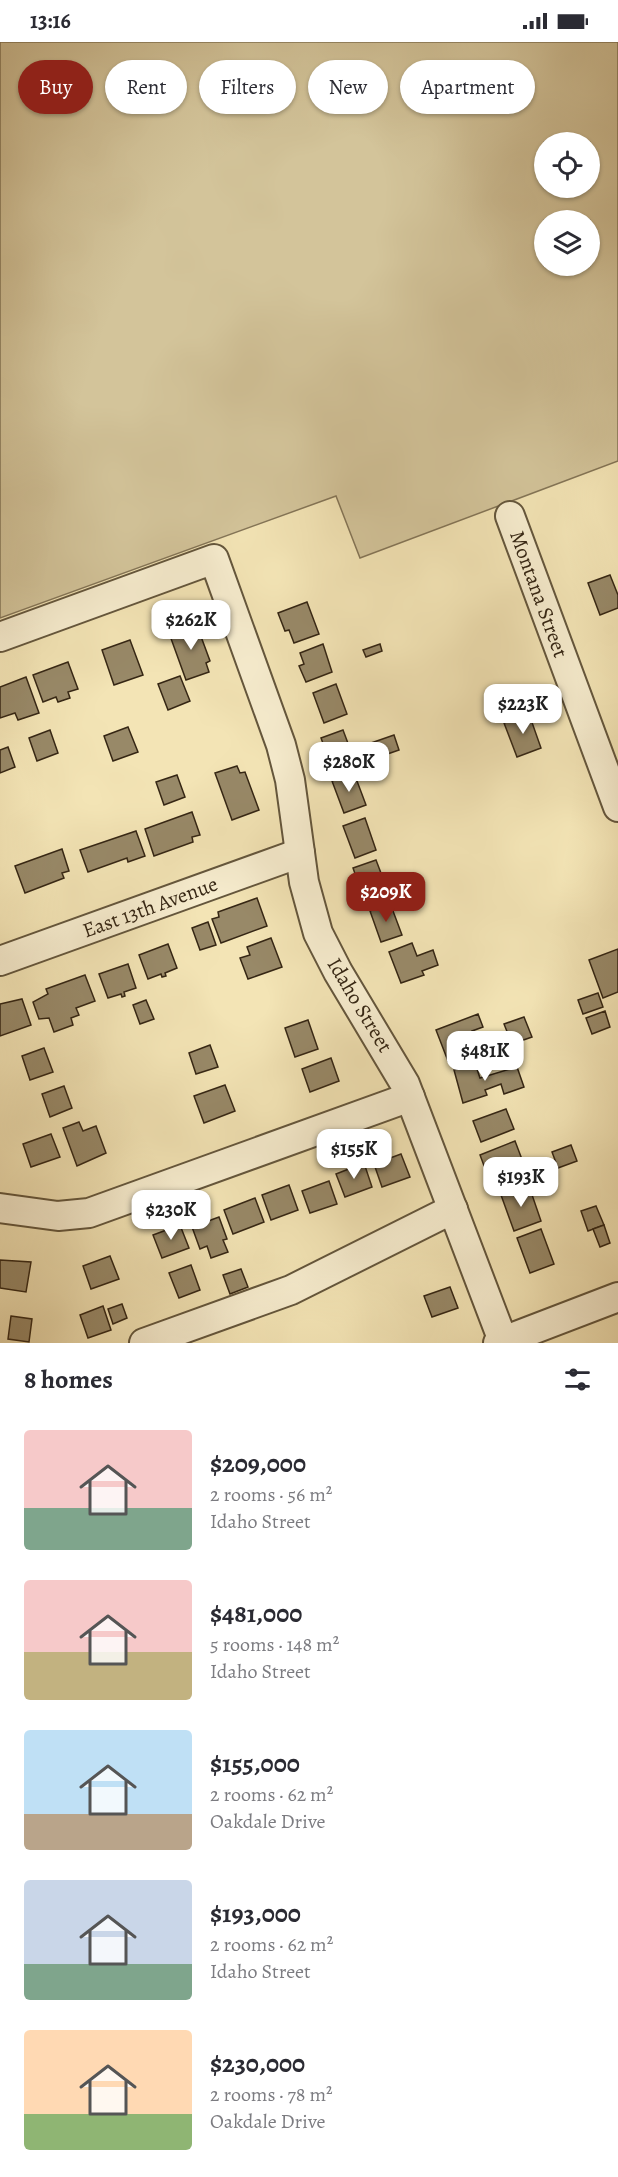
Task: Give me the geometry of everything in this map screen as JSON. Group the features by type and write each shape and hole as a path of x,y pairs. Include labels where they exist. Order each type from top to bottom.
{"street":[{"name":"Montana Street","path":"510,516 618,807"},
{"name":"Idaho Street","path":"0,638 214,559 281,745 290,780 306,891 318,933 338,972 391,1058 410,1097 501,1342"},
{"name":"East 13th Avenue","path":"0,961 300,853"},
{"path":"0,1208 58,1216 89,1213 410,1097"},
{"path":"144,1343 291,1290 453,1209"},
{"path":"501,1342 548,1333 618,1297"}],"shaded area":[{"path":"0,42 618,42 618,461 360,558 336,496 0,618"}],"building":[{"path":"610,575 618,595 618,608 600,615 588,583"},
{"path":"307,602 319,634 294,643 289,630 285,631 278,613"},
{"path":"196,623 210,661 206,663 209,672 186,680 169,633"},
{"path":"130,640 143,675 114,685 102,650"},
{"path":"323,644 332,672 306,682 299,666 304,664 300,653"},
{"path":"380,644 382,651 366,657 363,650"},
{"path":"68,662 78,689 68,692 70,698 58,702 56,697 43,702 33,675"},
{"path":"180,676 190,701 168,710 158,684"},
{"path":"26,677 39,713 18,720 15,713 0,718 0,687"},
{"path":"336,684 347,714 324,723 313,693"},
{"path":"529,714 541,748 517,757 504,723"},
{"path":"128,727 138,752 113,761 104,736"},
{"path":"50,730 58,753 37,761 29,738"},
{"path":"343,730 355,762 333,770 321,738"},
{"path":"394,735 399,750 376,758 371,743"},
{"path":"8,747 15,767 0,773 0,750"},
{"path":"237,766 240,773 245,772 259,810 232,820 215,773"},
{"path":"354,773 366,805 344,813 332,781"},
{"path":"177,775 185,797 164,805 156,782"},
{"path":"192,812 200,835 192,837 193,842 154,856 145,829"},
{"path":"365,818 376,850 355,858 343,826"},
{"path":"136,831 145,856 128,862 127,858 88,872 80,850"},
{"path":"62,849 69,871 62,873 64,878 25,893 15,866"},
{"path":"376,860 384,881 392,878 396,891 365,902 353,868"},
{"path":"257,898 267,926 221,943 212,919 219,917 218,912"},
{"path":"390,903 402,935 381,942 370,911"},
{"path":"208,922 216,945 200,950 192,928"},
{"path":"271,938 282,967 248,979 240,958 250,955 247,947"},
{"path":"412,943 417,956 433,950 438,965 422,971 424,975 401,983 389,952"},
{"path":"168,944 177,968 165,973 166,976 162,977 161,974 148,979 139,955"},
{"path":"618,949 618,992 603,998 589,960"},
{"path":"128,964 136,988 124,992 125,996 122,997 121,994 108,998 99,974"},
{"path":"85,975 95,1001 76,1008 79,1015 71,1018 73,1025 54,1032 49,1018 39,1019 33,1002 48,994 46,989"},
{"path":"598,993 603,1007 583,1014 578,1000"},
{"path":"22,999 31,1025 0,1036 0,1004"},
{"path":"146,1000 154,1019 140,1024 133,1005"},
{"path":"605,1011 610,1027 592,1034 586,1018"},
{"path":"478,1014 483,1027 472,1031 478,1045 468,1049 470,1053 448,1061 436,1030"},
{"path":"524,1017 532,1037 512,1044 504,1024"},
{"path":"308,1020 318,1049 295,1057 285,1028"},
{"path":"210,1045 218,1067 196,1074 189,1053"},
{"path":"44,1048 53,1072 30,1080 22,1056"},
{"path":"331,1058 339,1081 310,1092 302,1069"},
{"path":"475,1063 480,1078 517,1067 524,1087 504,1094 501,1084 485,1090 487,1095 463,1103 454,1070"},
{"path":"225,1085 235,1111 204,1123 194,1096"},
{"path":"64,1086 72,1108 50,1117 42,1094"},
{"path":"506,1109 514,1129 481,1142 473,1121"},
{"path":"79,1122 83,1131 96,1126 106,1153 77,1166 63,1128"},
{"path":"51,1134 60,1157 31,1167 23,1144"},
{"path":"515,1141 523,1162 510,1166 514,1179 492,1187 480,1155"},
{"path":"571,1145 577,1161 558,1168 552,1152"},
{"path":"401,1154 410,1177 382,1187 374,1164"},
{"path":"364,1163 372,1187 345,1197 336,1174"},
{"path":"329,1181 337,1204 310,1213 302,1191"},
{"path":"289,1185 298,1210 271,1220 262,1195"},
{"path":"529,1186 541,1221 514,1231 501,1195"},
{"path":"255,1198 264,1222 233,1234 224,1210"},
{"path":"596,1206 604,1225 588,1231 581,1211"},
{"path":"219,1217 227,1239 223,1240 228,1252 211,1258 207,1246 200,1249 192,1227"},
{"path":"180,1225 189,1248 162,1258 153,1235"},
{"path":"604,1225 610,1243 600,1247 593,1229"},
{"path":"541,1229 554,1264 530,1273 517,1238"},
{"path":"110,1256 119,1279 91,1289 83,1266"},
{"path":"0,1260 31,1262 26,1292 0,1288"},
{"path":"191,1265 200,1290 179,1298 169,1273"},
{"path":"241,1269 248,1287 230,1294 223,1275"},
{"path":"450,1287 458,1308 432,1317 424,1296"},
{"path":"122,1304 127,1318 113,1324 108,1309"},
{"path":"103,1306 111,1330 88,1338 80,1315"},
{"path":"11,1316 32,1319 29,1342 8,1339"}]}
